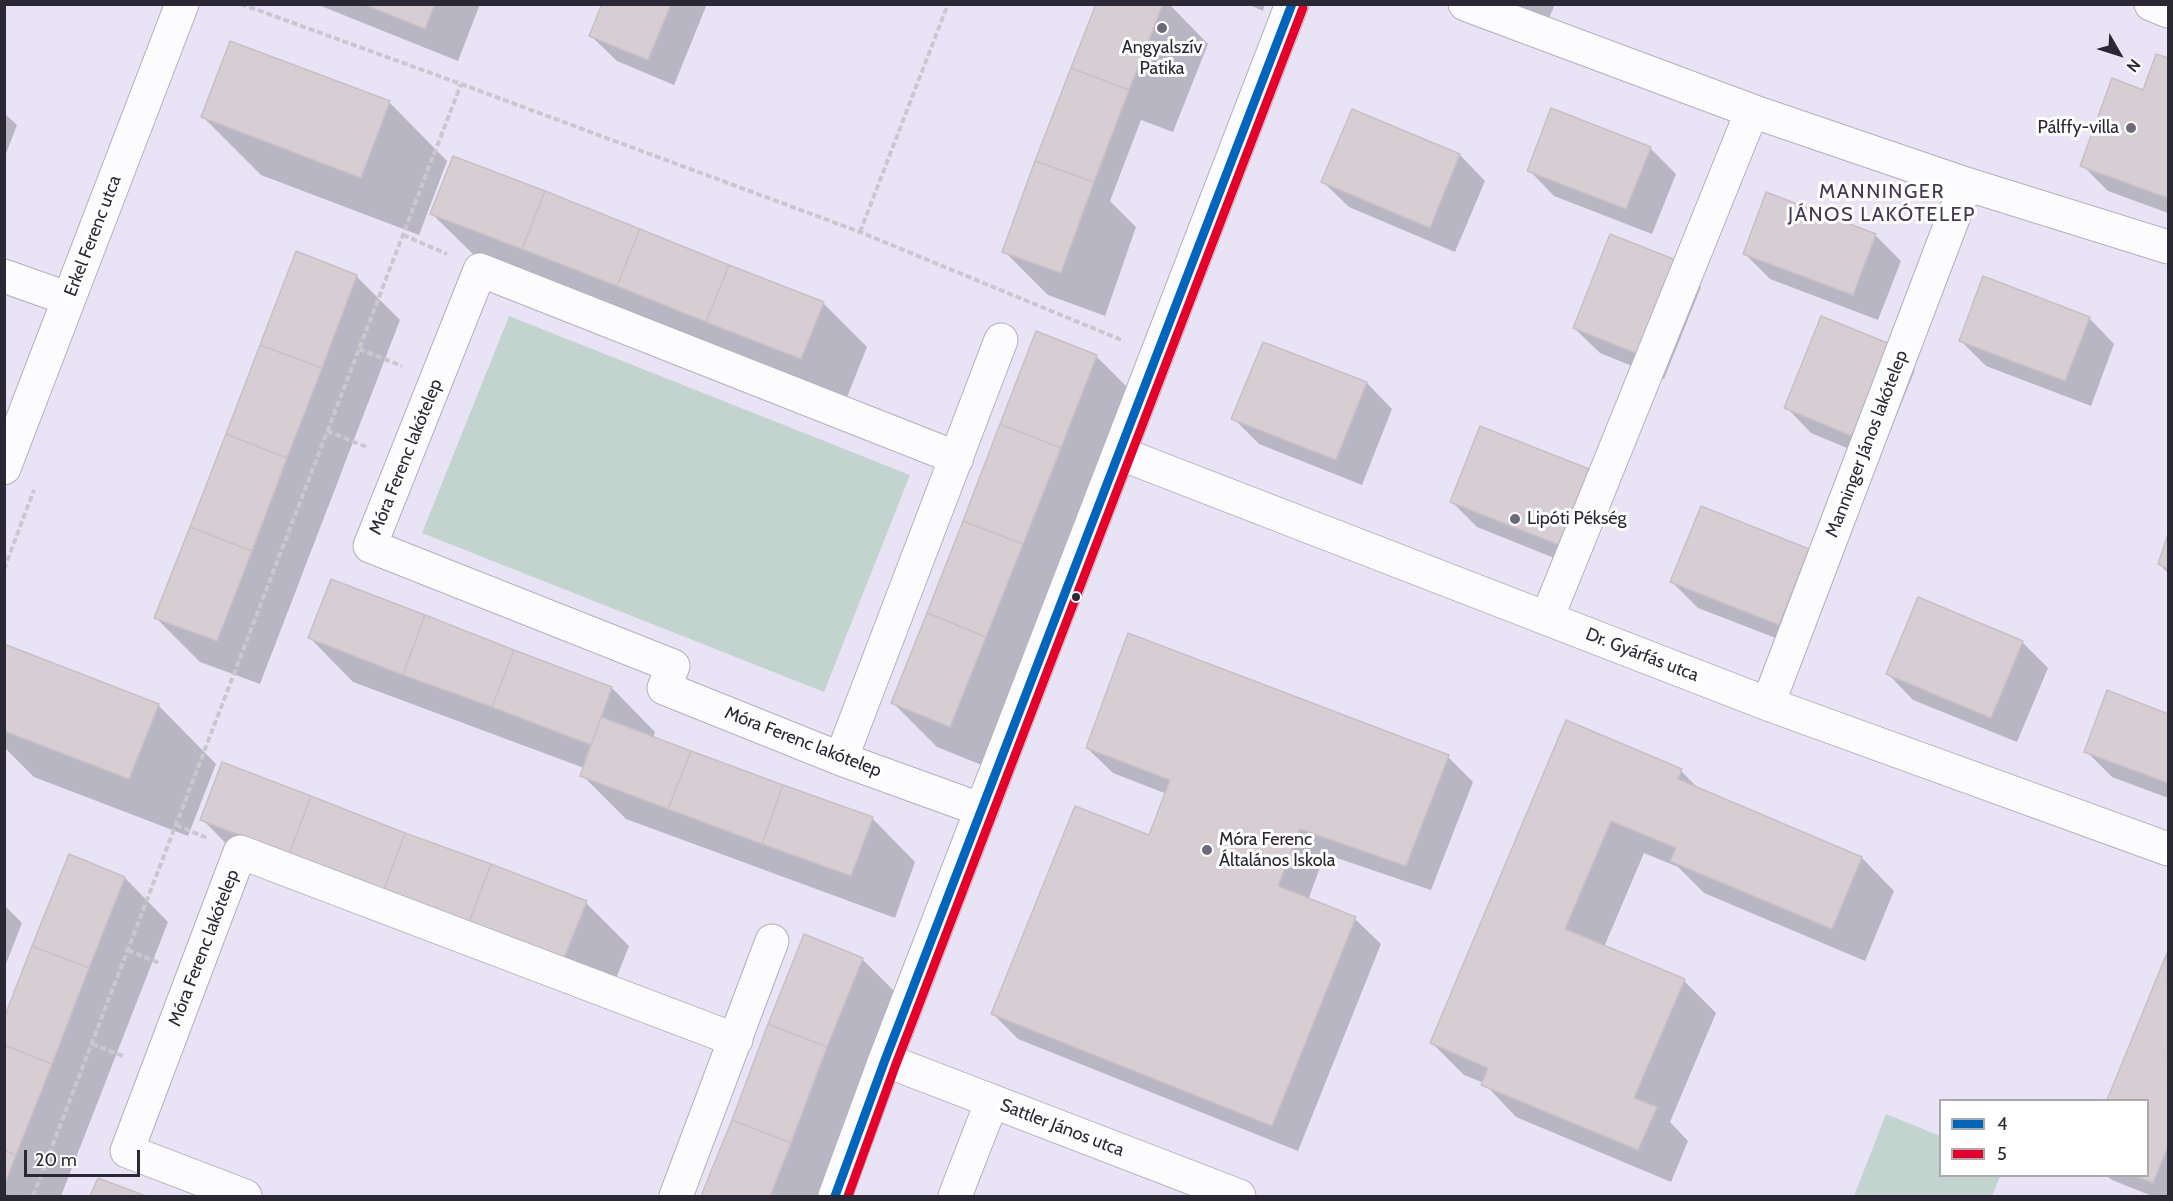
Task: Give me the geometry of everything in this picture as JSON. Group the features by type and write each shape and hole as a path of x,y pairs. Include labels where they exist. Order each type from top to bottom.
{"street":[{"name":"Erkel Ferenc utca","path":"4,468 182,4"},
{"path":"835,1197 885,1060 1292,4"},
{"path":"1465,4 1752,111 1966,184 2169,247"},
{"path":"2151,4 2169,11"},
{"path":"1547,618 1752,111"},
{"name":"Manninger János lakótelep","path":"1768,704 1966,184"},
{"path":"480,270 957,458"},
{"name":"Móra Ferenc lakótelep","path":"480,270 370,546 673,666 664,688 842,759 982,810"},
{"path":"4,276 69,299"},
{"path":"842,759 1001,340"},
{"name":"Dr. Gyárfás utca","path":"1119,453 1768,704 2169,849"},
{"name":"Móra Ferenc lakótelep","path":"245,1197 127,1151 240,852 736,1040"},
{"path":"676,1197 772,941"},
{"name":"Sattler János utca","path":"885,1060 1239,1197"},
{"path":"955,1197 992,1101"}],"path":[{"path":"241,4 860,232 1158,355"},
{"path":"860,232 948,4"},
{"path":"33,1197 461,84"},
{"path":"403,235 480,270"},
{"path":"359,349 436,380"},
{"path":"327,431 404,462"}],"shaded area":[{"path":"509,316 910,475 824,692 422,533"},
{"path":"1886,1114 1939,1136 1939,1177 2000,1177 1992,1196 1854,1196"}],"building":[{"path":"363,4 435,4 425,29"},
{"path":"602,4 671,4 648,60 589,36"},
{"path":"1096,4 1163,4 1129,90 1071,68"},
{"path":"230,41 390,101 361,178 201,117"},
{"name":"Pálffy-villa","path":"2156,54 2168,58 2168,198 2080,166 2112,78 2143,90"},
{"path":"1071,68 1129,90 1094,182 1035,161"},
{"path":"1551,108 1651,147 1626,209 1527,171"},
{"path":"1352,109 1460,154 1430,228 1321,182"},
{"path":"453,156 545,191 522,249 430,214"},
{"path":"1035,161 1094,182 1061,273 1002,252"},
{"path":"545,191 640,229 617,286 522,249"},
{"path":"1766,192 1876,234 1853,295 1743,254"},
{"path":"640,229 729,265 706,322 617,286"},
{"path":"1610,234 1676,260 1638,354 1573,328"},
{"path":"296,251 357,275 322,368 260,345"},
{"path":"729,265 824,302 801,359 706,322"},
{"path":"1983,276 2090,317 2065,381 1959,341"},
{"path":"1821,316 1890,344 1852,436 1784,408"},
{"path":"1036,331 1097,355 1061,448 1000,424"},
{"path":"1263,342 1367,382 1336,460 1231,419"},
{"path":"260,345 322,368 287,458 226,434"},
{"path":"1000,424 1061,448 1023,544 963,521"},
{"path":"1480,426 1589,469 1559,545 1450,502"},
{"path":"226,434 287,458 252,551 190,527"},
{"path":"1701,506 1809,549 1779,625 1670,582"},
{"path":"963,521 1023,544 986,637 927,613"},
{"path":"190,527 252,551 217,641 154,618"},
{"path":"2168,534 2168,569 2158,564"},
{"path":"331,579 425,615 403,675 308,638"},
{"path":"1918,597 2023,641 1991,718 1886,674"},
{"path":"927,613 986,637 950,727 891,703"},
{"path":"425,615 514,650 492,707 403,675"},
{"path":"1128,633 1449,755 1406,866 1300,829 1278,886 1356,917 1272,1126 991,1014 1075,806 1149,835 1170,780 1086,748"},
{"path":"4,644 159,704 129,779 4,731"},
{"path":"514,650 612,687 591,745 492,707"},
{"path":"2107,690 2168,714 2168,783 2084,752"},
{"path":"601,717 691,751 668,809 580,776"},
{"path":"1566,720 1682,769 1678,779 1862,857 1832,929 1670,861 1676,848 1611,821 1565,929 1685,979 1634,1098 1657,1107 1638,1150 1481,1085 1488,1068 1430,1043"},
{"path":"691,751 783,785 762,844 668,809"},
{"path":"222,762 311,796 289,854 200,820"},
{"path":"783,785 873,817 851,876 762,844"},
{"path":"311,796 405,833 384,890 289,854"},
{"path":"405,833 491,864 469,922 384,890"},
{"path":"69,854 125,877 89,968 32,946"},
{"path":"491,864 587,901 564,958 469,922"},
{"path":"804,934 863,958 827,1047 768,1024"},
{"path":"32,946 89,968 52,1064 4,1045 4,1018"},
{"path":"2167,953 2168,1146 2153,1183 2138,1177 2149,1177 2149,1099 2107,1099"},
{"path":"768,1024 827,1047 791,1143 732,1120"},
{"path":"4,1045 52,1064 16,1155 4,1150"},
{"path":"732,1120 791,1143 770,1196 701,1196"},
{"path":"4,1150 16,1155 4,1186"},
{"path":"98,1178 146,1196 90,1196"}],"transit line":[{"name":"4","path":"835,1196 885,1060 1292,4"},
{"name":"5","path":"848,1196 896,1064 1303,8"}],"place":[{"name":"Angyalszív Patika","path":"1162,28"},
{"name":"Pálffy-villa","path":"2131,128"},
{"name":"Lipóti Pékség","path":"1515,519"},
{"name":"Móra Ferenc Általános Iskola","path":"1207,850"}],"district":[{"name":"MANNINGER JÁNOS LAKÓTELEP","path":"1882,204"}]}
